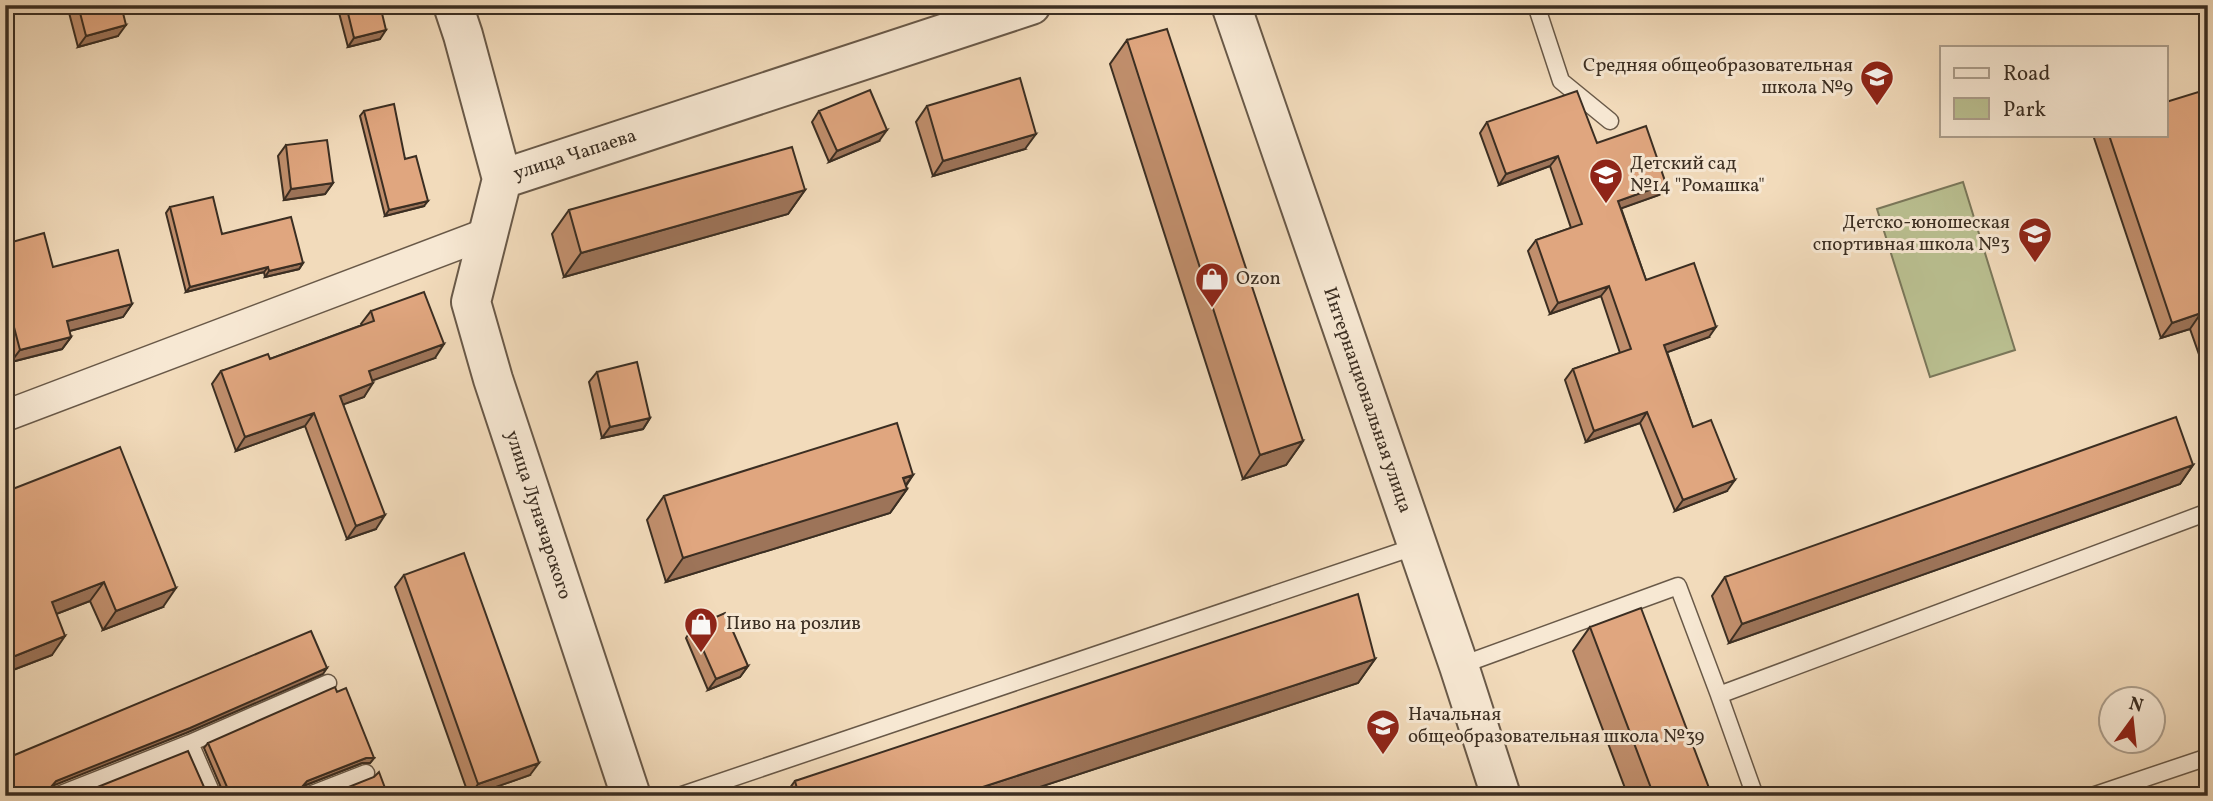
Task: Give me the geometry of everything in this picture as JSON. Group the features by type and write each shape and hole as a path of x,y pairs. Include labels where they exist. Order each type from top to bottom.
{"street":[{"path":"453,5 502,179"},
{"name":"улица Чапаева","path":"488,233 502,179 1031,5"},
{"name":"Интернациональная улица","path":"1231,5 1459,666 1500,796"},
{"path":"5,416 488,233"},
{"name":"улица Луначарского","path":"488,233 471,302 631,796"}],"lane":[{"path":"1536,5 1561,80 1610,121"},
{"path":"1719,695 2208,512"},
{"path":"679,796 1417,546"},
{"path":"1459,666 1678,586 1755,796"},
{"path":"56,796 190,743 328,683"},
{"path":"190,743 214,796"},
{"path":"2092,796 2208,757"},
{"path":"307,796 366,773"}],"green space":[{"path":"1963,182 2015,350 1930,377 1877,209"}],"building":[{"path":"78,5 121,5 126,25 86,36"},
{"path":"346,5 380,5 386,30 354,38"},
{"path":"1167,29 1303,441 1260,455 1127,40"},
{"path":"1020,78 1036,134 943,161 927,106"},
{"path":"2208,89 2208,333 2201,313 2172,323 2109,136 2168,136 2168,101"},
{"path":"870,90 887,130 837,151 819,111"},
{"path":"1577,91 1597,143 1646,126 1666,184 1618,201 1646,280 1694,263 1716,327 1664,345 1693,427 1711,420 1735,480 1683,500 1647,412 1594,431 1573,369 1631,349 1609,286 1558,303 1536,240 1582,224 1558,156 1506,174 1487,122"},
{"path":"394,104 405,159 416,156 428,201 389,210 364,111"},
{"path":"327,140 333,183 291,189 286,145"},
{"path":"792,147 805,190 581,253 569,210"},
{"path":"213,197 222,234 291,217 303,263 269,271 268,267 190,287 170,207"},
{"path":"44,233 53,267 118,250 132,304 67,321 71,337 20,350 5,293 5,244"},
{"path":"424,292 444,344 369,371 373,383 340,396 385,515 356,526 314,413 245,437 221,371 268,354 270,359 374,321 371,311"},
{"path":"637,362 650,418 610,427 597,372"},
{"path":"2176,417 2193,465 1742,624 1725,577"},
{"path":"897,423 913,475 903,478 907,489 683,558 664,496"},
{"path":"120,447 176,588 116,611 104,582 52,602 65,636 10,658 5,645 5,492"},
{"path":"464,553 539,763 478,784 404,575"},
{"path":"1358,594 1375,659 955,796 799,796 795,781"},
{"path":"1641,608 1712,796 1654,796 1590,627"},
{"path":"725,613 748,666 716,679 693,627"},
{"path":"311,631 327,668 190,728 56,781 50,788 52,796 5,796 5,759"},
{"path":"335,687 337,692 346,688 374,758 366,758 307,781 301,788 303,796 226,796 227,787 208,743"},
{"path":"188,751 208,796 75,796"},
{"path":"379,772 388,796 326,796 374,777"},
{"path":"2208,789 2208,796 2188,796"}],"place":[{"name":"Средняя общеобразовательная школа №9","path":"1877,107"},
{"name":"Детский сад №14 \"Ромашка\"","path":"1606,205"},
{"name":"Детско-юношеская спортивная школа №3","path":"2035,264"},
{"name":"Ozon","path":"1212,309"},
{"name":"Пиво на розлив","path":"701,654"},
{"name":"Начальная общеобразовательная школа №39","path":"1383,756"}]}
